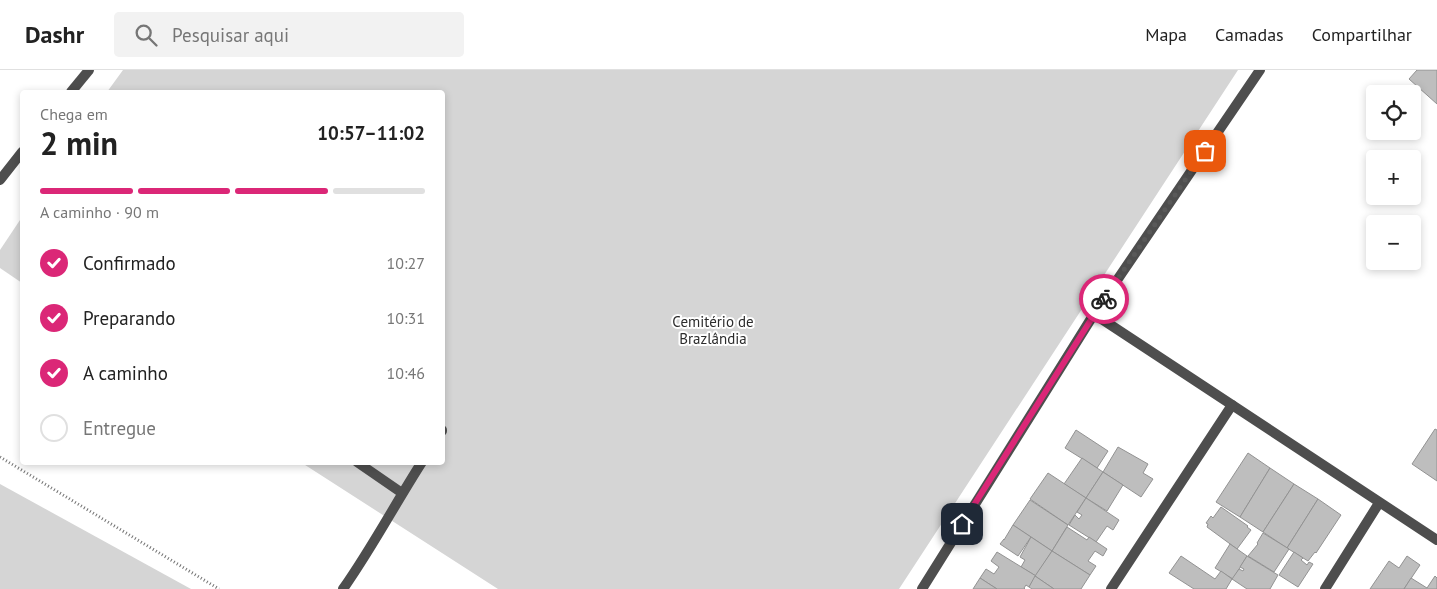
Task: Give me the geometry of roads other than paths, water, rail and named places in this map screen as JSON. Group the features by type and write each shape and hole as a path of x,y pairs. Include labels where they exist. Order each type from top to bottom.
{"street":[{"path":"73,90 89,70"},
{"path":"922,589 1094,314 1260,70"},
{"path":"0,180 20,155"},
{"path":"1094,314 1437,540"},
{"path":"1111,589 1232,405"},
{"path":"361,465 402,493"},
{"path":"343,589 364,560 420,465"},
{"path":"1325,589 1379,503"}],"park label":[{"name":"Cemitério de Brazlândia","path":"713,330"}]}
